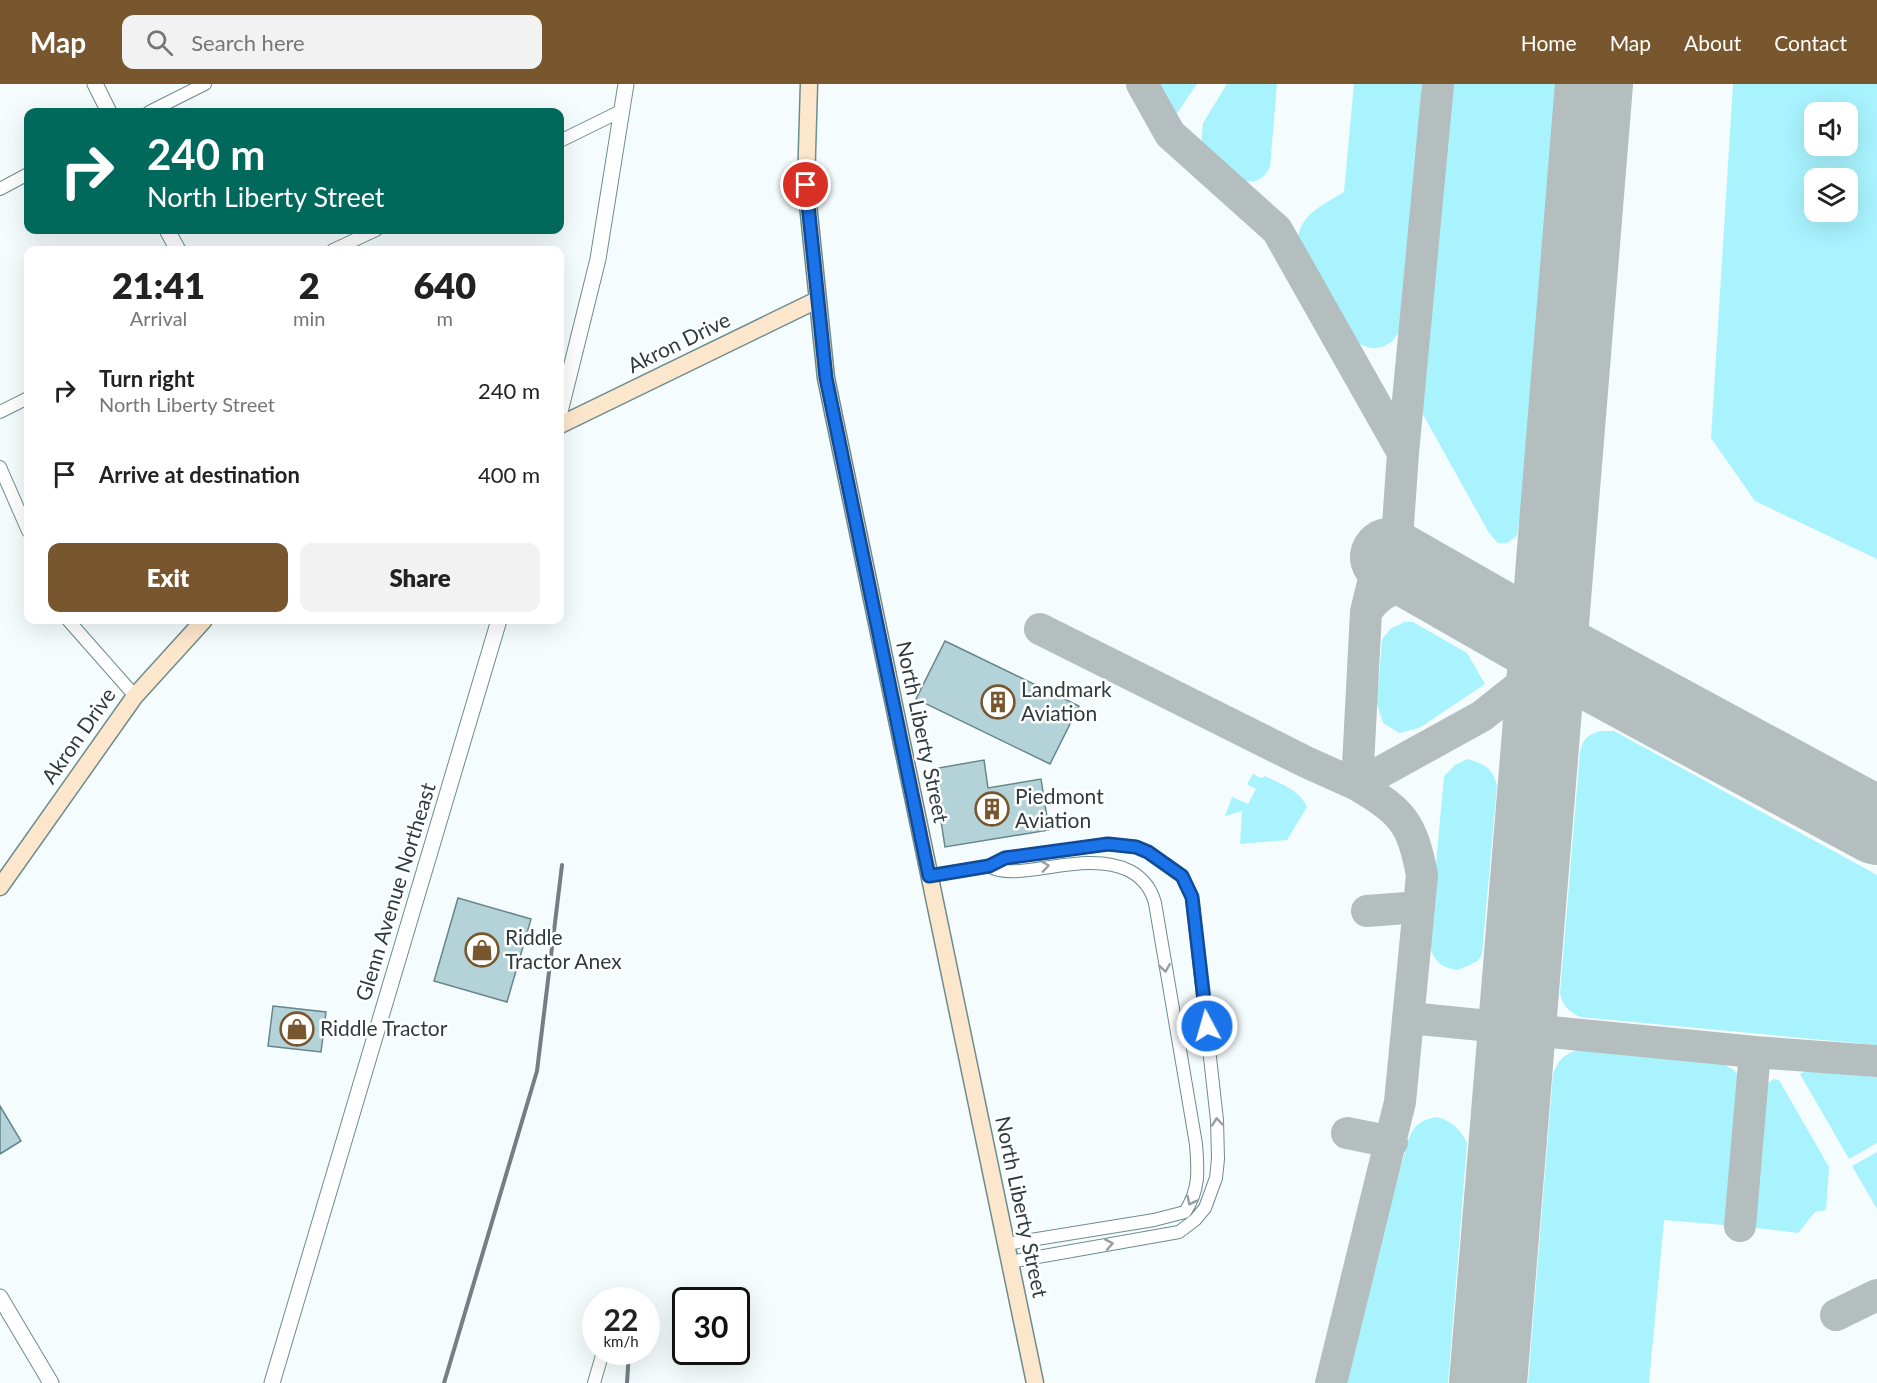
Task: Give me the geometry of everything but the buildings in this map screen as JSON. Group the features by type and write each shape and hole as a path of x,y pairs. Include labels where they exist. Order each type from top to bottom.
{"main road":[{"name":"North Liberty Street","path":"809,84 806,185 826,378 1035,1383"},
{"name":"Akron Drive","path":"564,423 817,300"},
{"name":"Akron Drive","path":"0,887 135,696 200,624"}],"street":[{"path":"95,84 107,108"},
{"path":"157,108 205,84"},
{"path":"564,396 598,259 626,84"},
{"path":"564,139 623,111"},
{"path":"0,189 24,176"},
{"path":"342,246 367,234"},
{"path":"0,412 24,400"},
{"path":"0,467 24,522"},
{"path":"72,624 135,696"},
{"name":"Glenn Avenue Northeast","path":"272,1383 498,624"},
{"path":"929,876 989,866 1005,858 1108,844 1148,852 1182,876 1192,897 1216,1111 1218,1159 1214,1184 1205,1208 1183,1229 1172,1233 1010,1262"},
{"path":"989,866 999,873 1067,863 1094,862 1117,865 1138,876 1152,894 1196,1144 1198,1175 1193,1200 1185,1212 1169,1217 1006,1244"},
{"path":"1169,1217 1172,1233"},
{"path":"1074,1233 1077,1250"},
{"path":"0,1297 51,1383"},
{"path":"594,1383 599,1365"}],"shaded area":[{"path":"1154,84 1197,84 1177,113 1171,114"},
{"path":"1227,84 1277,84 1270,167 1262,177 1253,181 1244,181 1234,176 1201,145 1203,123"},
{"path":"1354,84 1422,84 1403,319 1395,338 1388,344 1372,348 1354,341 1346,333 1298,250 1300,229 1304,221 1318,208 1344,192"},
{"path":"1449,84 1556,84 1522,503 1517,536 1507,543 1498,543 1489,533 1421,411"},
{"path":"1733,84 1877,84 1877,559 1755,501 1711,438"},
{"path":"1405,622 1413,622 1467,653 1485,684 1419,728 1399,733 1383,723 1377,704 1382,640 1390,629"},
{"path":"1601,731 1614,731 1877,875 1877,1045 1580,1017 1567,1008 1560,993 1580,752 1587,738"},
{"path":"1467,759 1487,768 1493,775 1497,786 1482,954 1478,961 1458,970 1438,962 1432,954 1429,942 1444,776 1455,765"},
{"path":"1253,774 1261,778 1265,776 1289,788 1304,801 1307,807 1287,840 1240,844 1242,811 1225,816 1232,797 1248,804 1256,789 1247,784"},
{"path":"1578,1050 1723,1064 1734,1070 1740,1077 1731,1219 1724,1225 1664,1220 1649,1383 1528,1383 1553,1074 1562,1058"},
{"path":"1808,1070 1877,1077 1877,1143 1849,1159 1800,1074"},
{"path":"1774,1079 1779,1080 1829,1167 1826,1210 1815,1212 1798,1233 1757,1228 1750,1220 1761,1094 1764,1086"},
{"path":"1437,1117 1455,1126 1467,1143 1448,1383 1341,1383 1408,1141 1418,1124 1426,1119"},
{"path":"1877,1152 1877,1209 1852,1166"}],"taxiway":[{"path":"1142,84 1170,134 1277,230 1403,453"},
{"path":"1331,1383 1400,1102 1422,875 1414,843 1403,821 1385,803 1357,785 1366,612 1372,587 1397,539 1438,84"},
{"path":"1366,612 1382,595 1398,587 1440,586"},
{"path":"1040,629 1306,762 1357,785 1482,716 1526,681 1548,648"},
{"path":"1512,699 1545,683 1581,683 1634,693"},
{"path":"1367,911 1419,907"},
{"path":"1409,1018 1755,1052 1877,1061"},
{"path":"1740,1226 1755,1052"},
{"path":"1347,1133 1392,1142"},
{"path":"1836,1315 1877,1295"}],"runway":[{"path":"1488,1383 1594,84"},
{"path":"1389,557 1548,648 1877,826"}],"railway":[{"path":"444,1383 537,1071 562,865"},
{"path":"627,1383 628,1365"}],"place":[{"name":"Landmark Aviation","path":"998,702"},
{"name":"Piedmont Aviation","path":"992,809"},
{"name":"Riddle Tractor Anex","path":"482,950"},
{"name":"Riddle Tractor","path":"297,1029"}],"route":[{"path":"806,185 826,378 929,876 989,866 1005,858 1108,844 1136,847 1148,852 1182,876 1192,897 1207,1026"}]}
